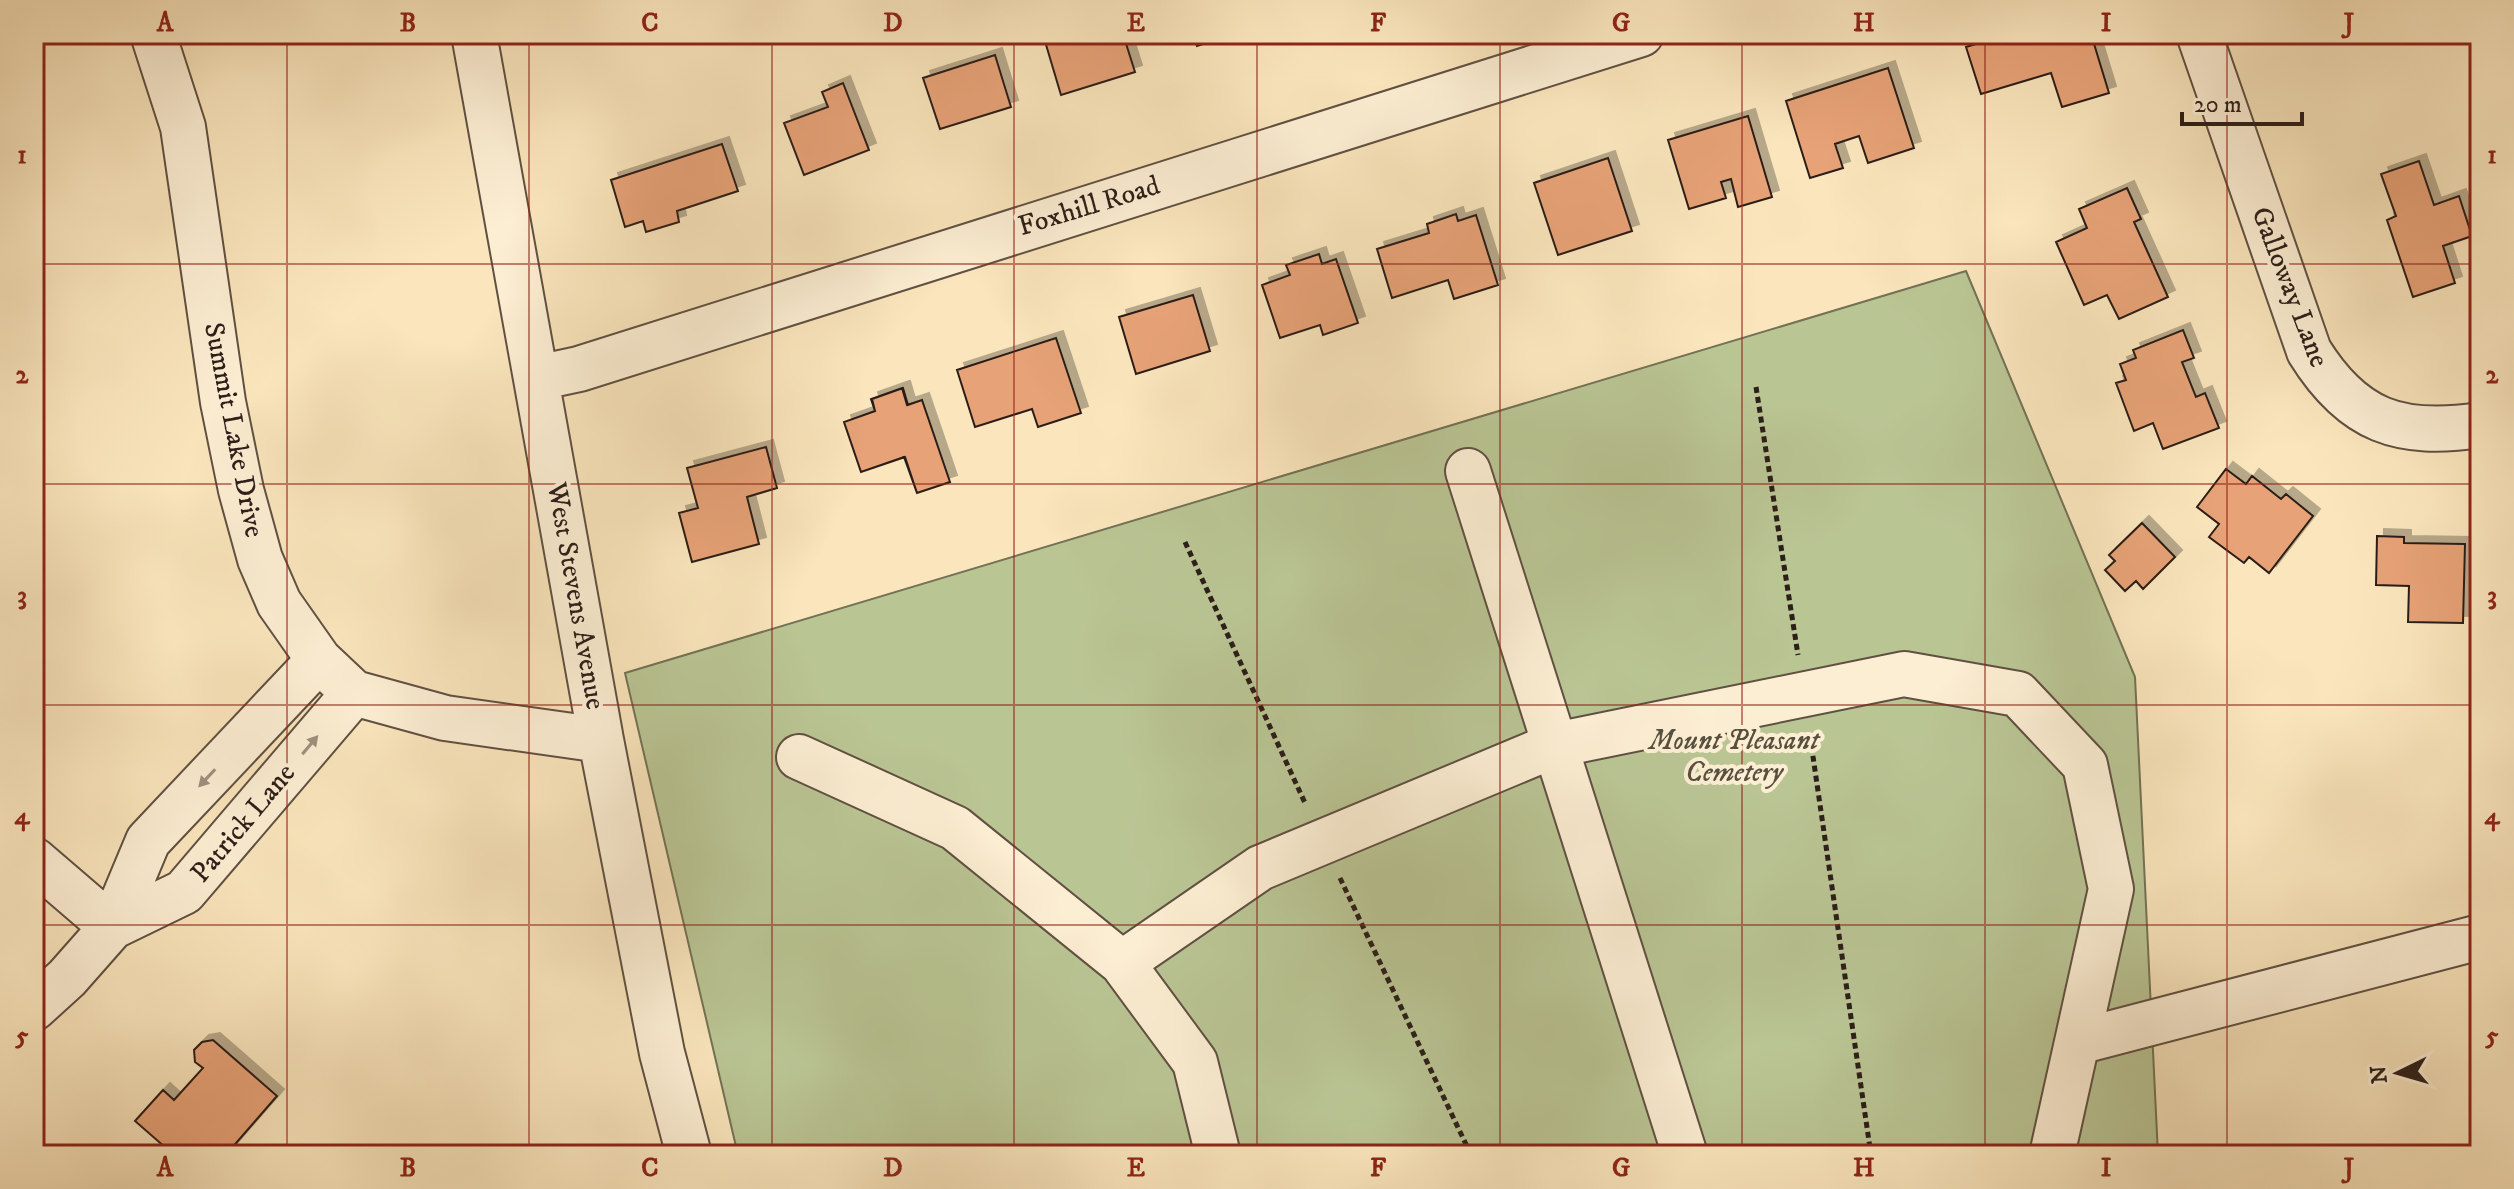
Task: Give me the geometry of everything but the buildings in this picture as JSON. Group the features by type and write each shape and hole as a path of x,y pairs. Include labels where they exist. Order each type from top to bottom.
{"street":[{"name":"Summit Lake Drive","path":"153,34 183,127 223,402 241,490 260,559 279,603 319,660 354,693 445,718 601,740"},
{"name":"West Stevens Avenue","path":"474,34 601,740 662,1053 689,1155"},
{"name":"Foxhill Road","path":"537,378 579,369 1641,34"},
{"name":"Galloway Lane","path":"2199,34 2309,351 2328,382 2365,412 2414,430 2480,425"},
{"path":"1468,471 1685,1155"},
{"name":"Patrick Lane","path":"34,1008 67,978 112,927 148,841 319,660"},
{"path":"1122,963 1260,868 1555,745 1904,674 2018,694 2085,765 2111,889 2052,1155"},
{"name":"Patrick Lane","path":"112,927 184,892 354,693"},
{"path":"799,757 955,828 1122,963 1195,1062 1218,1155"},
{"path":"34,860 112,927"},
{"path":"2078,1042 2480,937"}],"path":[{"path":"1756,387 1871,1155"}],"green space":[{"name":"Mount Pleasant Cemetery","path":"1966,271 2135,677 2158,1155 738,1155 625,673"}]}
